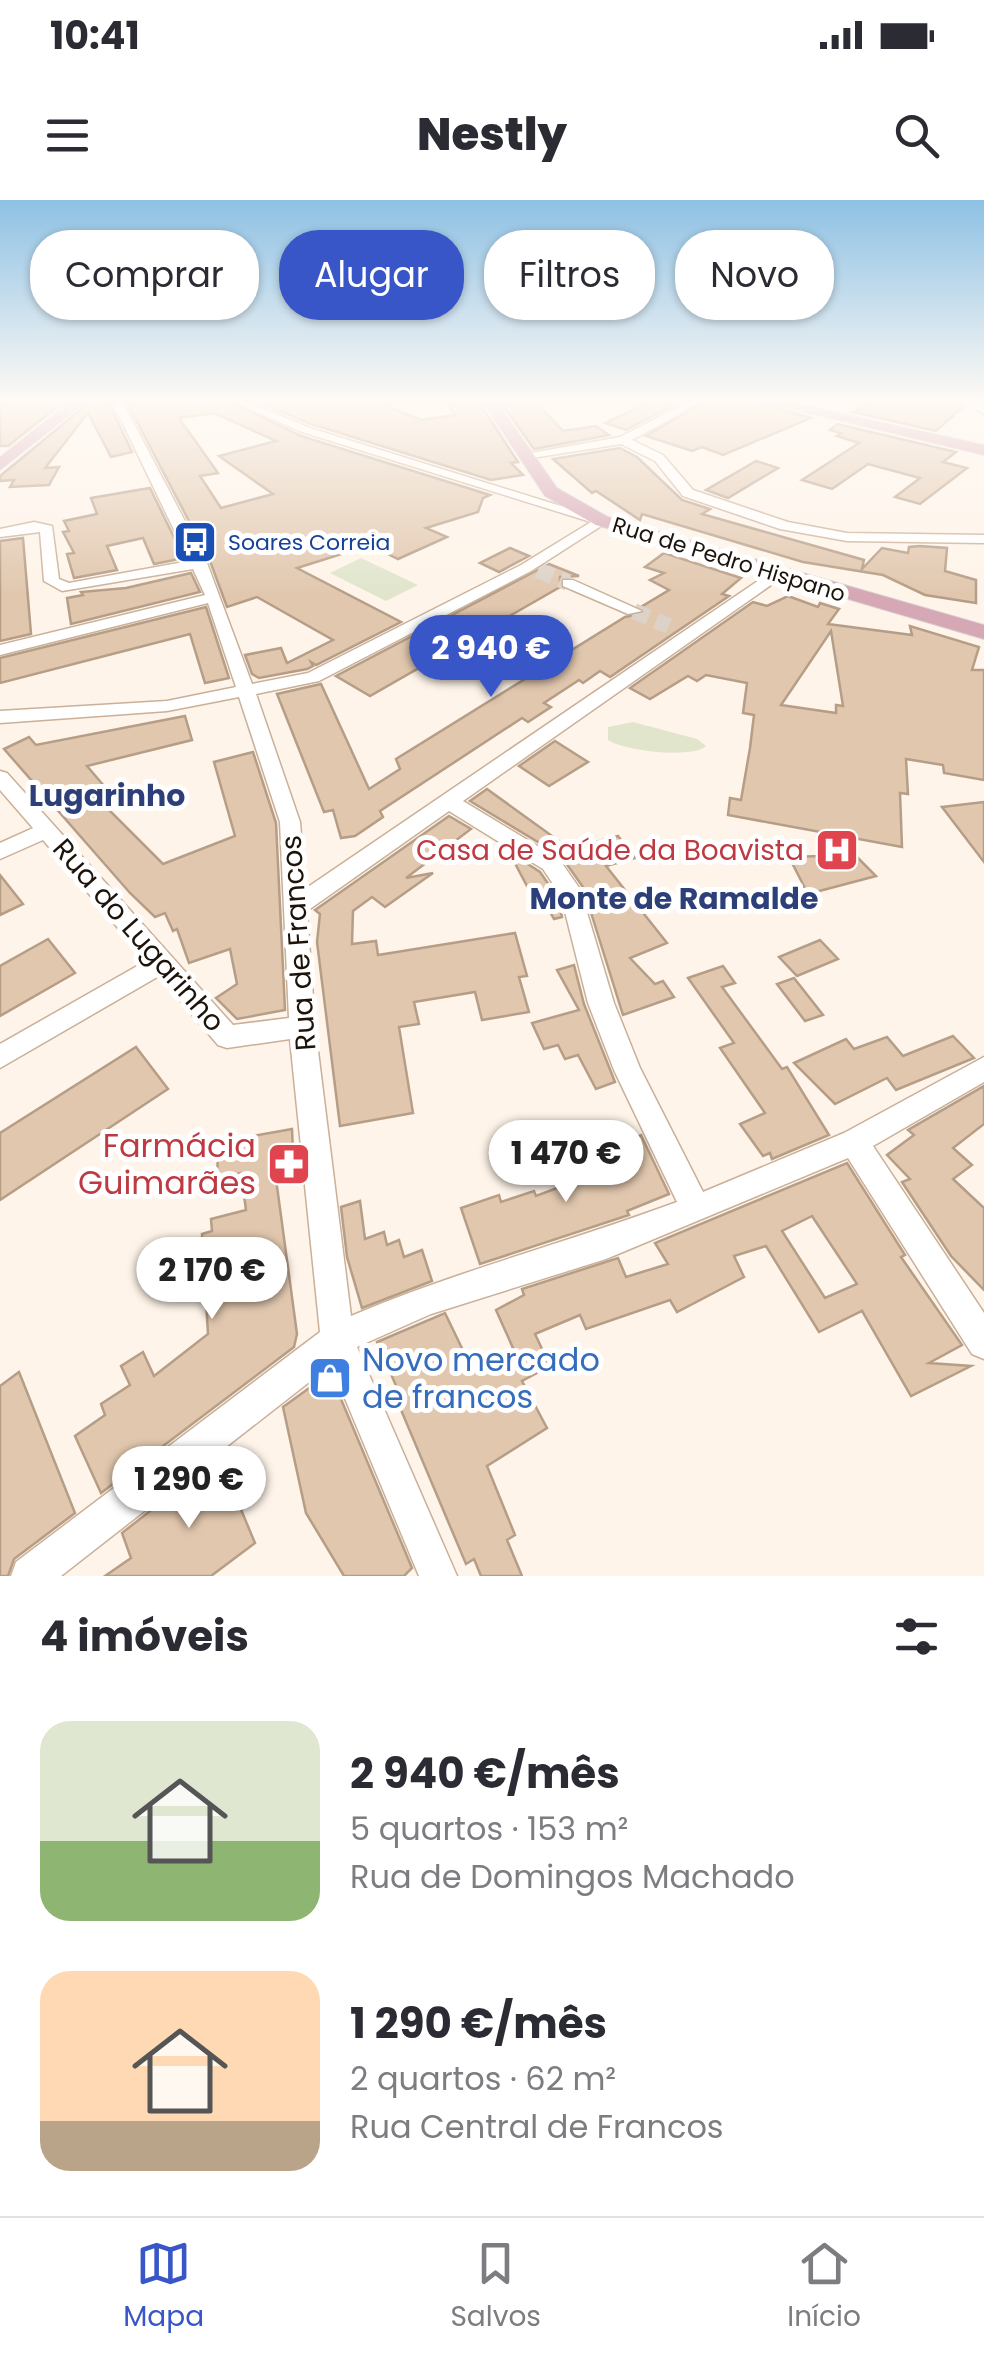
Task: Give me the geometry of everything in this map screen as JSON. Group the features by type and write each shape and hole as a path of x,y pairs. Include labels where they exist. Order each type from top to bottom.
{"main road":[{"path":"532,465 561,500 602,521"},
{"name":"Rua de Pedro Hispano","path":"602,521 984,632"}],"street":[{"name":"Rua de Francos","path":"150,465 214,597 249,691 290,822 302,1027 337,1339 438,1576"},
{"name":"Rua de Pedro Hispano","path":"420,465 602,521"},
{"path":"664,465 688,493 785,526 847,537 984,539"},
{"name":"Rua de Pedro Hispano","path":"475,482 505,488 542,481"},
{"path":"0,717 136,710 249,691 326,671 532,569 602,521"},
{"path":"0,533 34,526 47,529 52,581 67,588 200,563"},
{"path":"296,907 776,574"},
{"path":"568,583 634,611"},
{"path":"0,650 214,597"},
{"path":"669,626 689,634"},
{"name":"Rua do Lugarinho","path":"0,777 227,1037 302,1027"},
{"path":"448,802 551,864 572,895 602,1003 628,1070 696,1210"},
{"path":"0,852 46,830"},
{"path":"0,1057 162,963"},
{"path":"30,1576 337,1339 430,1299 606,1244 696,1210 854,1142 984,1068"},
{"path":"854,1142 984,1342"}],"green space":[{"path":"361,558 418,585 386,601 330,573"},
{"path":"633,722 697,739 706,746 687,752 658,752 608,740 608,727"}],"building":[{"path":"13,465 59,467 49,485 10,487 14,480 0,481 0,476"},
{"path":"160,465 212,465 218,473 200,476 221,508 273,494 232,465 395,465 490,495 483,498 478,512 426,528 447,537 398,559 370,545 297,568 401,622 316,665 311,662 313,666 307,669 259,678 252,674 245,655 281,648 287,663 333,640 257,597 227,607 210,561"},
{"path":"443,465 513,465 523,475 491,480"},
{"path":"560,465 646,465 682,500 710,509 702,514 864,560 862,569 882,548 908,553 909,547 947,548 945,571 976,580 976,603 925,595 883,575 803,562 642,514 640,520 596,491 592,493"},
{"path":"749,465 778,468 728,498 706,490"},
{"path":"825,465 866,465 832,489 802,480"},
{"path":"873,465 967,468 920,504 895,497 920,478"},
{"path":"150,488 184,558 154,564 143,538 107,546 117,570 74,578 67,554 74,553 63,532 69,531 64,521 97,514 91,498"},
{"path":"23,538 31,634 0,641 0,541"},
{"path":"510,548 529,556 499,572 480,563"},
{"path":"664,553 741,578 722,594 729,596 610,677 600,671 583,683 579,680 544,703 551,707 528,722 522,718 380,811 383,817 355,836 341,838 333,810 324,812 277,694 321,684 369,789 400,769 396,759 625,617 645,613 641,607 669,590 650,580 664,573 645,567"},
{"path":"549,564 579,576 560,577 560,587 370,696 336,676"},
{"path":"191,573 200,592 71,624 67,598 83,595 81,592 126,588"},
{"path":"788,596 818,607 820,603 839,609 828,624 912,635 910,626 979,647 972,670 984,670 984,780 944,773 943,765 906,759 908,794 900,793 902,847 728,815 730,798 741,800 750,748 754,715 743,713 747,683 706,675 697,681 688,676 650,699 630,688 753,602 767,606","holes":["831,631 843,706 836,705 836,713 781,705"]},
{"path":"206,607 229,678 205,683 190,634 0,683 0,658"},
{"path":"185,716 192,740 87,766 116,800 104,805 163,864 235,836 214,762 253,752 276,823 285,1010 237,1019 216,998 237,984 230,949 189,963 177,929 173,931 165,913 155,917 130,893 4,749 29,737 36,745"},
{"path":"555,741 588,762 549,786 519,766"},
{"path":"487,789 570,849 618,836 635,858 606,866 667,943 630,958 655,984 663,981 674,997 623,1015 583,887 561,856 470,801"},
{"path":"984,802 984,862 942,807"},
{"path":"449,816 471,829 406,878 433,873 385,907 372,897 353,911 352,944 376,941 378,955 515,933 527,976 519,977 529,1012 482,1020 475,992 414,1002 419,1024 399,1027 413,1113 340,1126 317,942 320,914 315,910"},
{"path":"509,852 540,872 558,898 562,917 554,919 545,903 537,905"},
{"path":"855,855 876,876 808,894 789,857"},
{"path":"0,875 23,904 0,915"},
{"path":"48,939 75,973 0,1016 0,966"},
{"path":"820,940 838,959 797,976 779,957"},
{"path":"574,965 584,1004 615,1082 596,1089 578,1055 565,1059 558,1045 544,1049 532,1023 579,1010 557,970"},
{"path":"723,966 735,983 722,987 782,1069 787,1067 829,1135 772,1159 770,1153 763,1156 740,1124 765,1113 720,1048 734,1043 688,978"},
{"path":"794,978 823,1015 805,1021 777,984"},
{"path":"953,1036 974,1058 896,1090 887,1078 835,1104 794,1063 846,1039 854,1049 887,1037 903,1056"},
{"path":"136,1047 168,1089 0,1200 0,1133"},
{"path":"984,1086 984,1124 953,1148 972,1165 953,1179 984,1208 984,1290 951,1256 902,1182 910,1179 887,1155 914,1135 908,1130"},
{"path":"292,1129 294,1175 276,1179 297,1334 294,1347 101,1493 75,1436 105,1415 101,1404 130,1385 121,1366 143,1352 154,1376 208,1334 202,1234 212,1231 211,1219 246,1210 241,1173 217,1178 218,1153 243,1148 242,1138"},
{"path":"641,1135 669,1194 627,1211 629,1215 480,1264 461,1208 499,1195 501,1202 534,1191 536,1196 584,1178 580,1168 624,1152 620,1144"},
{"path":"847,1163 905,1255 901,1257 962,1345 929,1363 971,1366 911,1396 862,1311 819,1332 766,1246 734,1256 744,1277 677,1312 670,1300 586,1329 580,1315 535,1334 550,1366 522,1381 547,1428 487,1466 515,1535 507,1540 522,1576 481,1576 474,1559 466,1564 393,1391 397,1388 377,1342 445,1313 473,1371 513,1348 496,1310 524,1295 522,1289 618,1258 626,1277 668,1264 655,1243","holes":["812,1216 857,1284 825,1298 782,1231"]},
{"path":"360,1201 365,1239 384,1232 387,1245 399,1240 404,1257 422,1250 432,1281 362,1308 347,1257 341,1207"},
{"path":"19,1372 75,1513 14,1559 8,1576 0,1576 0,1386"},
{"path":"330,1373 412,1568 404,1576 344,1576 306,1513 283,1407"},
{"path":"219,1457 255,1543 211,1576 105,1576 131,1558 122,1533"}],"tunnel":[{"path":"538,570 568,583"},
{"path":"634,611 669,626"}],"place":[{"name":"Soares Correia","path":"195,542"},
{"name":"Casa de Saúde da Boavista","path":"837,850"},
{"name":"Farmácia Guimarães","path":"289,1164"},
{"name":"Novo mercado de francos","path":"330,1378"}],"district":[{"name":"Lugarinho","path":"107,796"},
{"name":"Monte de Ramalde","path":"674,899"}]}
